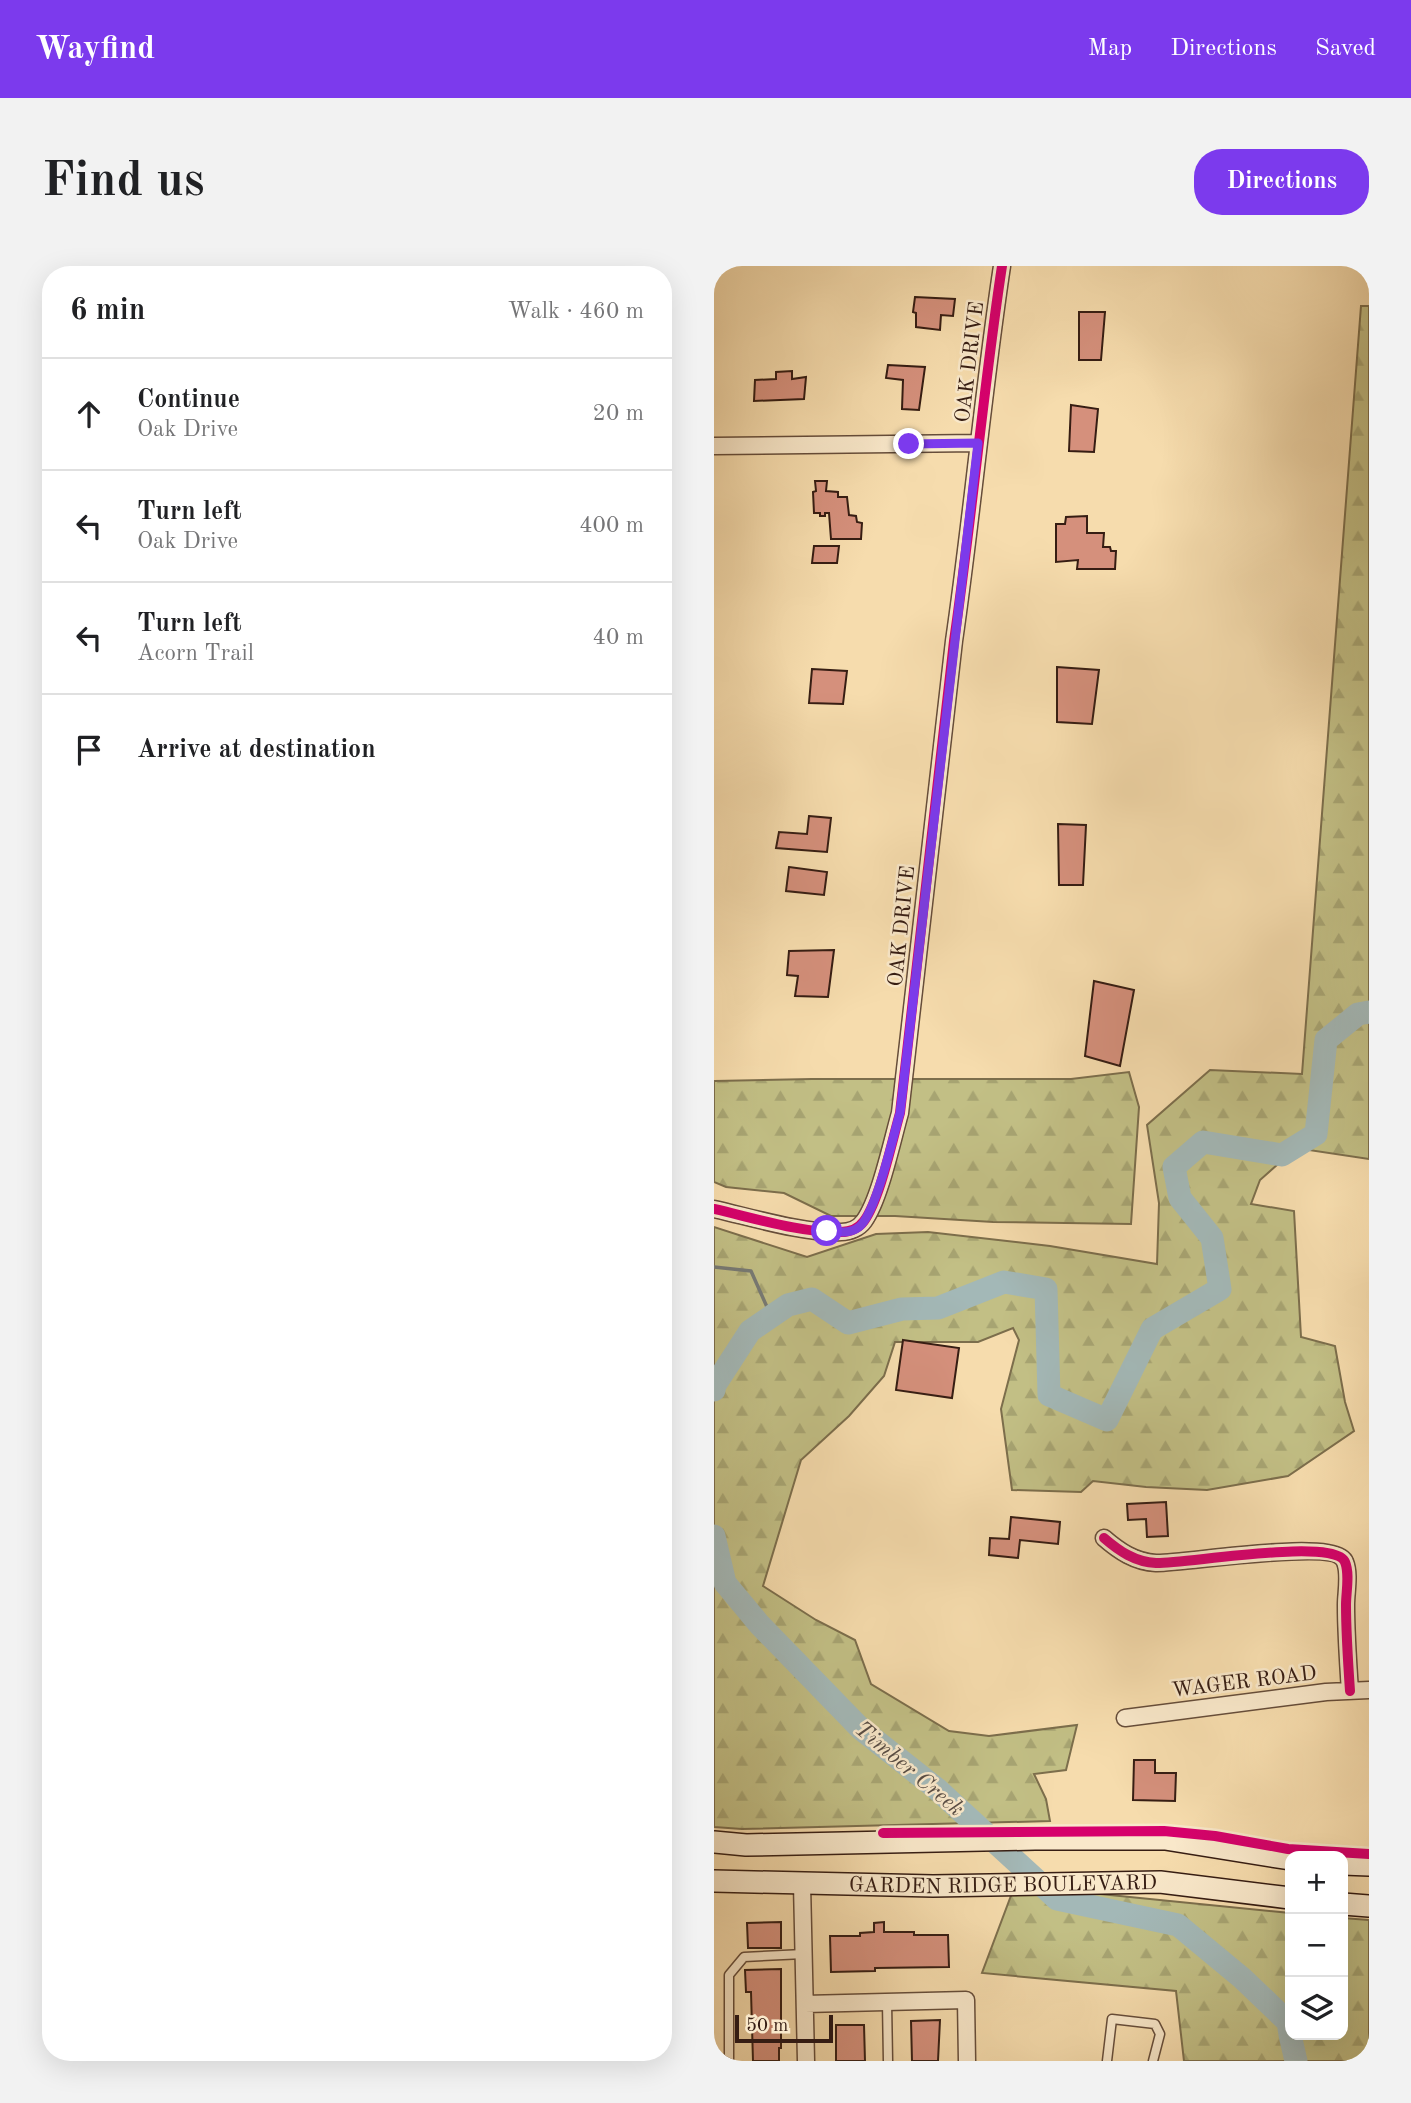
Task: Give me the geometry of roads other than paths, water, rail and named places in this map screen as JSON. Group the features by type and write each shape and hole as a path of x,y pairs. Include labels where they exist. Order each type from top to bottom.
{"main road":[{"name":"GARDEN RIDGE BOULEVARD","path":"714,1842 746,1845 1165,1839 1285,1858"},
{"path":"1348,1864 1369,1864"},
{"name":"GARDEN RIDGE BOULEVARD","path":"714,1881 933,1886 1160,1882 1285,1897"},
{"path":"1348,1904 1369,1906"}],"street":[{"name":"OAK DRIVE","path":"714,1209 778,1224 842,1233 859,1227 873,1202 900,1113 978,443 1002,266"},
{"path":"714,446 978,443"},
{"path":"1104,1538 1122,1554 1154,1563 1309,1550 1339,1555 1345,1561 1347,1576 1350,1690"},
{"name":"WAGER ROAD","path":"1125,1718 1350,1690 1369,1690"},
{"path":"802,1884 806,2061"},
{"path":"805,2004 966,2000 967,2061"}],"lane":[{"path":"729,2061 729,1975 744,1956 804,1954"},
{"path":"887,2002 888,2061"},
{"path":"1107,2061 1112,2019 1156,2024 1160,2034 1153,2061"}],"waterway":[{"name":"Timber Creek","path":"714,1390 750,1331 788,1305 812,1299 848,1323 902,1309 938,1308 1004,1282 1046,1289 1049,1395 1107,1420 1152,1329 1220,1289 1212,1238 1180,1198 1174,1167 1203,1142 1282,1155 1316,1134 1326,1040 1358,1014 1369,1012"},
{"path":"714,1267 751,1271 771,1316"},
{"name":"Timber Creek","path":"714,1536 725,1583 759,1624 861,1729 937,1789 1057,1899 1178,1925 1242,1978 1285,2019"},
{"name":"Timber Creek","path":"1291,2040 1296,2061"}]}
